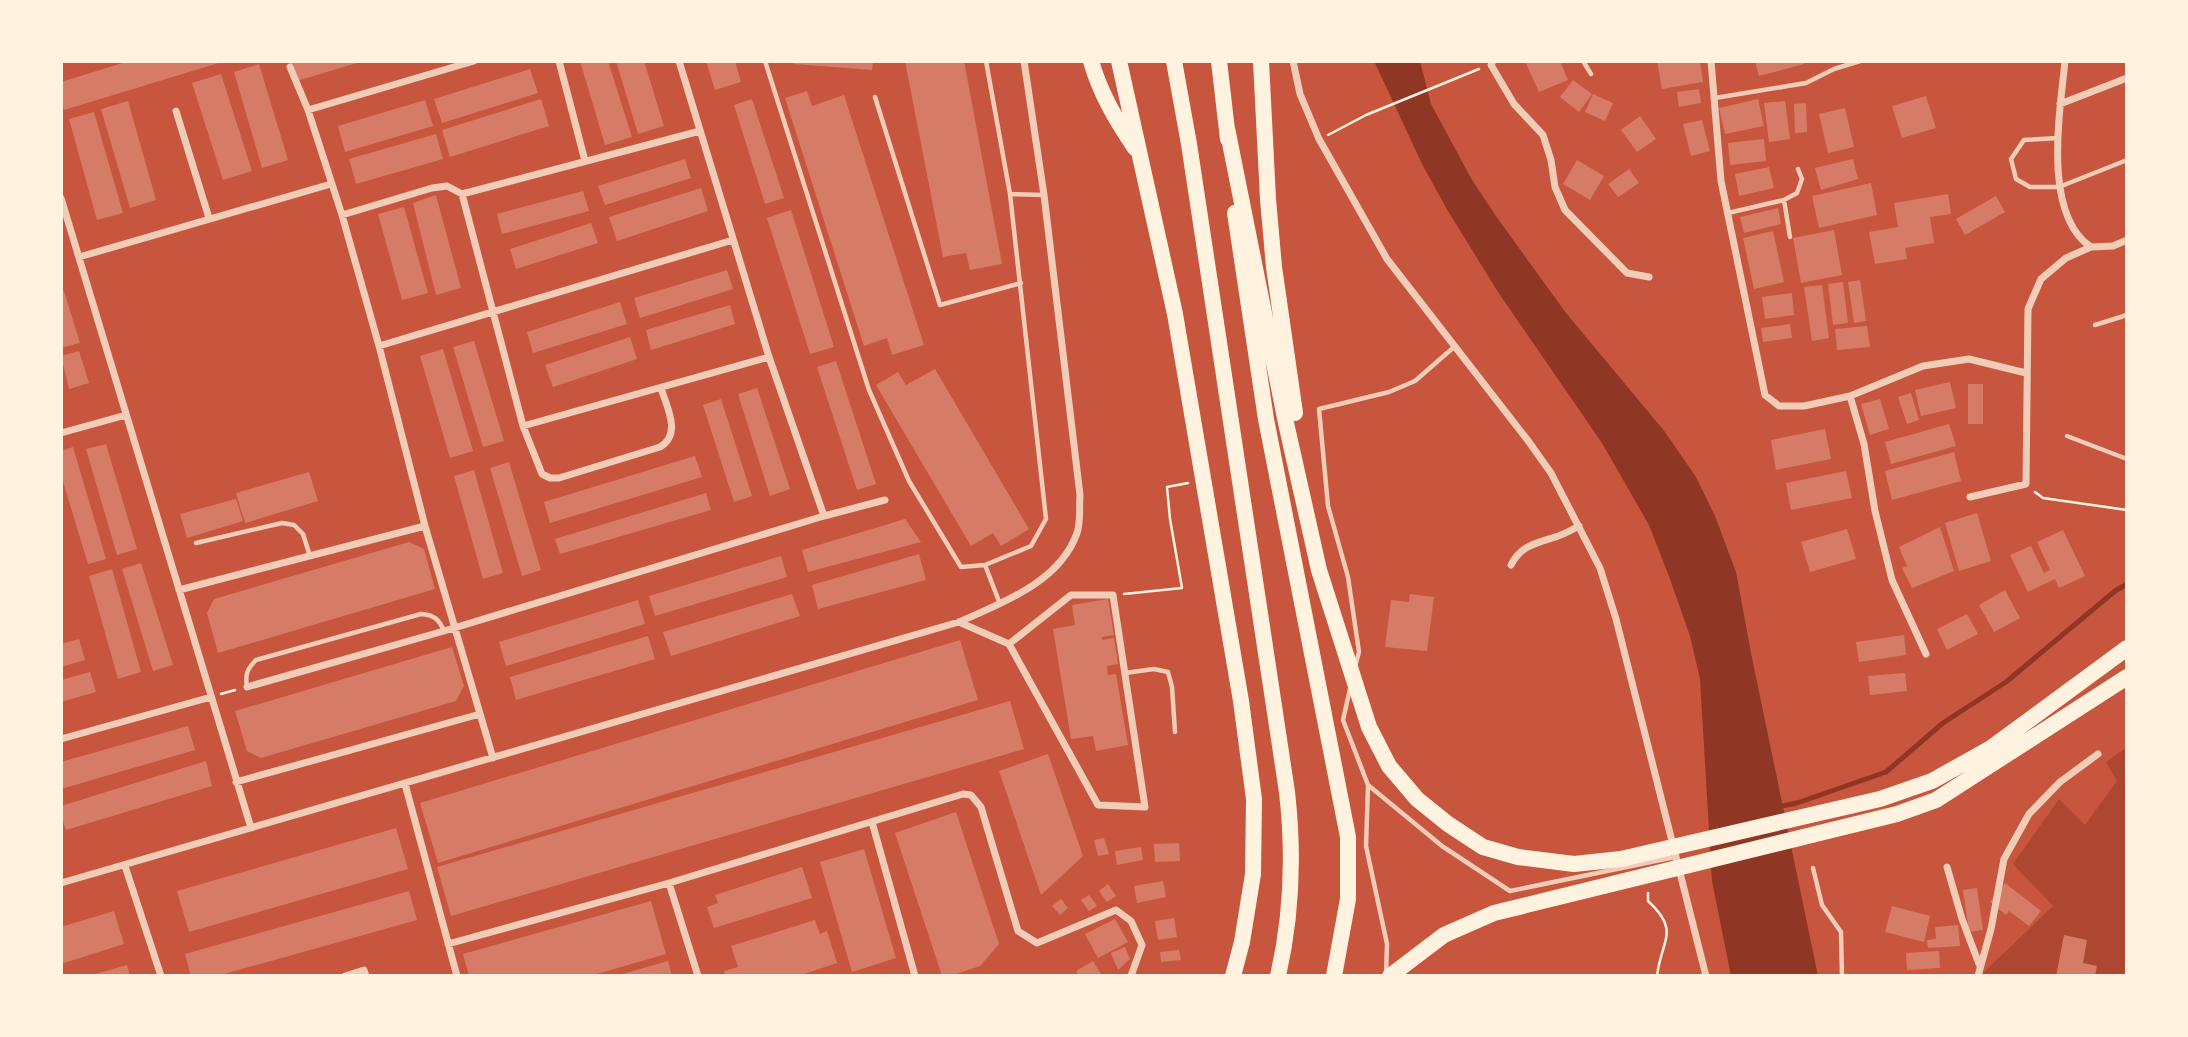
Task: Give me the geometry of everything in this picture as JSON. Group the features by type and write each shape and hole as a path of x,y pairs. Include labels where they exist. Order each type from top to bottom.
{"highway":[{"path":"1091,61 1097,84 1116,121 1139,152"},
{"path":"1119,61 1175,314 1241,701 1254,799 1252,874 1242,942 1233,976"},
{"path":"1174,61 1287,792 1291,869 1285,946 1287,976"},
{"path":"1219,61 1250,272 1266,419 1348,837 1348,899 1335,976"},
{"path":"1261,61 1274,267 1299,440 1343,648"},
{"path":"1250,272 1319,570 1369,727 1389,766 1417,799 1483,847 1518,857 1574,864 1621,859 1880,799 1932,781 1991,748 2127,648"},
{"path":"1388,976 1444,935 1494,912 1897,814 1936,800 2127,677"},
{"path":"1242,942 1243,976"},
{"path":"1278,976 1285,946"}],"street":[{"path":"308,110 474,61"},
{"path":"559,61 585,161"},
{"path":"679,61 769,356 824,516"},
{"path":"61,883 959,622 1000,604 1042,580 1064,556 1078,532 1080,495 1044,195 1024,61"},
{"path":"1293,61 1300,94 1319,139 1387,259 1551,473 1600,568 1616,619 1706,976"},
{"path":"1493,61 1491,65 1514,104 1542,135 1551,160 1555,187 1565,210 1627,273 1649,277"},
{"path":"1711,61 1721,181 1766,396 1779,406 1804,406 1850,396 1923,366 1969,359 2026,373"},
{"path":"2065,61 2060,104 2059,187 2074,230 2080,239 2091,247"},
{"path":"290,68 308,110 341,215 379,346 425,526 493,758"},
{"path":"2060,104 2127,78"},
{"path":"176,111 209,218"},
{"path":"341,215 432,188 447,186 462,194 701,131"},
{"path":"79,257 331,184"},
{"path":"462,194 523,426 542,474 559,478 660,447 668,442 672,435 672,426 661,388"},
{"path":"61,198 251,828"},
{"path":"379,346 733,240"},
{"path":"1970,497 2026,484 2028,309 2041,279 2066,258 2091,247 2113,246 2127,240"},
{"path":"523,426 769,356"},
{"path":"1850,396 1864,444 1875,511 1892,580 1926,654"},
{"path":"61,433 126,415"},
{"path":"247,687 885,500"},
{"path":"179,590 425,526"},
{"path":"1511,565 1517,553 1533,543 1555,538 1578,526"},
{"path":"959,622 1009,645 1098,805 1145,807 1113,595 1071,595 1009,645"},
{"path":"61,739 211,697"},
{"path":"236,782 480,714"},
{"path":"1978,976 2004,859 2029,814 2060,782 2098,754"},
{"path":"405,784 457,976"},
{"path":"448,944 669,883 963,794 971,795 981,807 1018,931 1037,943 1116,910 1131,922 1142,945 1131,976"},
{"path":"872,822 915,976"},
{"path":"125,866 161,976"},
{"path":"1947,867 1979,965"},
{"path":"669,883 698,976"},
{"path":"345,976 364,970 366,976"}],"lane":[{"path":"765,61 869,390 909,481 961,567 985,565 1031,546 1046,519 1010,194 986,61"},
{"path":"1583,61 1591,74"},
{"path":"1714,98 1807,83 1834,69 1860,61"},
{"path":"875,97 940,304 1021,283"},
{"path":"2059,138 2024,140 2011,159 2016,179 2030,187 2059,187 2127,160"},
{"path":"1728,213 1784,200 1797,193 1802,179 1798,169"},
{"path":"1010,194 1044,195"},
{"path":"1784,200 1790,237"},
{"path":"2095,325 2127,315"},
{"path":"1388,976 1387,944 1366,846 1368,785 1343,720 1359,652 1348,578 1328,506 1319,409 1390,392 1415,381 1455,346"},
{"path":"2067,436 2127,459"},
{"path":"196,543 282,523 294,524 303,534 310,556"},
{"path":"985,565 1000,604"},
{"path":"247,687 245,675 256,660 421,614 431,614 439,620 444,631"},
{"path":"1125,673 1154,670 1167,673 1172,687 1175,732"},
{"path":"1368,785 1442,846 1510,891 1675,857"},
{"path":"1813,868 1822,905 1841,932 1842,976"}],"path":[{"path":"1319,139 1366,115 1475,70"},
{"path":"2026,484 2043,498 2127,510"},
{"path":"1113,595 1182,588 1167,487"},
{"path":"211,697 247,687"},
{"path":"1647,863 1648,901 1664,915 1667,926 1657,976"}],"shaded area":[{"path":"1374,61 1420,61 1431,104 1472,180 1566,313 1665,432 1696,477 1715,516 1736,572 1818,976 1731,976 1712,881 1700,679 1690,636 1649,525 1602,443 1498,292 1448,211 1423,166"},
{"path":"2127,747 2127,976 1985,976 1983,973 2053,906 2013,864 2059,799 2085,825 2117,781 2106,762"}],"building":[{"path":"129,61 222,62 64,110 61,102 61,82"},
{"path":"291,61 360,61 360,62 297,81"},
{"path":"580,61 608,61 632,137 605,145"},
{"path":"616,61 644,61 664,126 638,134"},
{"path":"706,61 735,61 741,82 715,90"},
{"path":"795,61 873,61 872,70 794,64"},
{"path":"905,61 964,61 1002,264 970,270 966,253 943,257"},
{"path":"1525,61 1560,61 1568,80 1539,92"},
{"path":"1657,61 1700,61 1703,82 1662,89"},
{"path":"1755,61 1803,61 1804,64 1759,76"},
{"path":"259,64 288,160 262,168 234,72"},
{"path":"530,69 538,93 442,123 434,99"},
{"path":"221,74 252,171 223,180 192,83"},
{"path":"1573,80 1592,94 1579,112 1560,97"},
{"path":"1699,89 1701,103 1679,107 1677,92"},
{"path":"807,91 812,106 844,95 924,345 892,355 887,338 864,346 785,98"},
{"path":"1593,94 1613,103 1605,121 1585,112"},
{"path":"1926,96 1936,128 1902,138 1892,106"},
{"path":"541,99 549,126 450,157 442,130"},
{"path":"752,99 784,198 765,204 734,105"},
{"path":"1758,99 1764,126 1725,134 1719,108"},
{"path":"425,100 433,126 345,152 338,126"},
{"path":"128,101 156,200 130,208 101,109"},
{"path":"1785,101 1790,139 1769,142 1764,103"},
{"path":"1806,103 1807,132 1795,133 1794,104"},
{"path":"1845,108 1854,147 1828,153 1819,114"},
{"path":"94,112 123,213 97,220 69,119"},
{"path":"1640,116 1656,139 1637,152 1621,130"},
{"path":"1702,120 1710,151 1691,156 1683,124"},
{"path":"436,134 443,159 356,184 349,159"},
{"path":"1764,139 1766,161 1730,165 1728,143"},
{"path":"685,159 691,178 605,205 598,186"},
{"path":"1853,159 1858,179 1821,190 1815,168"},
{"path":"1577,160 1604,176 1590,200 1563,184"},
{"path":"1769,167 1774,188 1739,196 1735,174"},
{"path":"1629,169 1639,183 1618,197 1608,184"},
{"path":"1871,183 1877,215 1819,228 1812,196"},
{"path":"701,188 708,211 617,241 609,217"},
{"path":"583,191 589,211 502,234 497,214"},
{"path":"1948,194 1951,214 1930,217 1934,243 1905,248 1907,259 1875,264 1869,232 1898,227 1894,203"},
{"path":"436,195 461,288 436,295 413,203"},
{"path":"1996,196 2005,212 1965,235 1956,219"},
{"path":"404,207 428,293 402,300 378,214"},
{"path":"1778,208 1781,224 1744,233 1740,217"},
{"path":"791,210 834,347 810,354 767,218"},
{"path":"591,223 598,243 516,269 510,249"},
{"path":"1834,230 1842,275 1801,283 1793,238"},
{"path":"1773,231 1784,282 1754,289 1743,238"},
{"path":"727,270 733,289 640,318 634,298"},
{"path":"1860,280 1866,321 1854,323 1848,282"},
{"path":"1843,282 1848,323 1833,325 1828,284"},
{"path":"1822,285 1829,338 1812,341 1804,287"},
{"path":"64,291 80,343 61,348 61,292"},
{"path":"1792,293 1794,315 1765,319 1762,297"},
{"path":"620,302 627,324 533,353 527,332"},
{"path":"730,305 735,324 651,350 646,330"},
{"path":"1790,324 1792,338 1763,342 1761,328"},
{"path":"1867,326 1870,347 1837,350 1835,329"},
{"path":"630,337 637,359 553,387 545,365"},
{"path":"474,341 504,441 483,447 453,347"},
{"path":"443,349 473,451 450,458 420,356"},
{"path":"79,351 89,383 69,389 61,356"},
{"path":"836,361 876,484 857,490 817,367"},
{"path":"935,369 1029,529 1001,546 993,533 971,546 876,385 898,372 906,385"},
{"path":"1950,382 1956,408 1921,416 1915,390"},
{"path":"1968,384 1983,384 1983,424 1968,424"},
{"path":"757,388 790,489 770,496 738,394"},
{"path":"1911,393 1919,420 1907,424 1898,397"},
{"path":"721,399 752,496 734,502 703,405"},
{"path":"1880,399 1889,429 1870,435 1861,404"},
{"path":"1949,424 1956,446 1891,464 1885,442"},
{"path":"1825,429 1831,459 1776,470 1771,440"},
{"path":"106,444 137,549 117,555 86,449"},
{"path":"73,447 106,559 88,564 61,475 61,451"},
{"path":"1954,452 1961,481 1892,500 1885,471"},
{"path":"695,456 702,477 550,523 544,502"},
{"path":"509,462 541,570 522,576 490,468"},
{"path":"474,470 503,573 483,579 454,476"},
{"path":"1846,471 1852,498 1791,510 1786,483"},
{"path":"309,472 318,501 245,523 236,493"},
{"path":"706,493 711,510 560,554 555,539"},
{"path":"236,499 243,521 187,538 180,514"},
{"path":"1977,513 1991,561 1959,571 1945,523"},
{"path":"905,519 921,542 808,572 802,550"},
{"path":"1940,527 1954,571 1912,588 1902,568 1907,566 1899,547"},
{"path":"1847,529 1856,559 1810,572 1801,542"},
{"path":"2063,530 2085,576 2059,588 2055,579 2028,592 2010,555 2031,546 2044,573 2050,570 2037,542"},
{"path":"409,542 424,549 435,589 218,653 207,613 214,599"},
{"path":"919,554 926,580 818,609 812,585"},
{"path":"781,556 787,577 655,616 649,596"},
{"path":"141,563 173,665 153,671 122,569"},
{"path":"112,569 141,672 118,679 89,576"},
{"path":"2005,590 2020,618 1994,632 1979,605"},
{"path":"792,594 800,616 671,656 663,632"},
{"path":"1410,594 1434,597 1427,651 1385,647 1391,600 1409,602"},
{"path":"1108,599 1114,635 1102,637 1102,640 1114,638 1118,664 1107,666 1108,675 1116,674 1128,745 1096,751 1093,736 1071,739 1053,629 1075,625 1072,605"},
{"path":"638,600 645,624 506,666 499,642"},
{"path":"1967,614 1978,634 1947,650 1937,629"},
{"path":"1904,635 1906,655 1859,662 1856,642"},
{"path":"648,636 655,659 516,700 510,677"},
{"path":"79,639 85,660 61,667 61,644"},
{"path":"960,640 978,700 438,863 420,803"},
{"path":"452,647 464,686 456,701 261,758 247,751 235,711"},
{"path":"90,672 96,692 61,702 61,680"},
{"path":"1905,673 1907,691 1870,695 1868,676"},
{"path":"1010,701 1024,749 451,916 437,867"},
{"path":"188,726 195,750 61,789 61,762"},
{"path":"1048,754 1083,856 1041,895 999,771"},
{"path":"206,761 212,786 66,830 61,806"},
{"path":"956,812 999,944 980,966 942,976 895,833"},
{"path":"396,828 408,869 189,932 177,891"},
{"path":"1104,838 1109,854 1098,856 1094,840"},
{"path":"1179,843 1180,861 1155,862 1154,844"},
{"path":"1141,847 1143,860 1117,865 1115,851"},
{"path":"864,849 896,958 852,972 820,862"},
{"path":"802,867 812,898 714,928 707,907 718,903 715,895"},
{"path":"1163,881 1166,897 1137,903 1134,886"},
{"path":"2005,883 2041,911 2029,926 2009,911 2006,915 1990,902"},
{"path":"1108,884 1116,896 1107,902 1099,891"},
{"path":"1977,888 1983,930 1969,932 1963,890"},
{"path":"409,891 417,920 217,976 191,976 185,954"},
{"path":"1089,895 1097,906 1089,911 1081,900"},
{"path":"1061,899 1068,908 1060,915 1052,906"},
{"path":"651,901 666,954 590,976 469,976 463,954"},
{"path":"1892,906 1930,916 1924,942 1885,932"},
{"path":"114,911 124,944 61,964 61,927"},
{"path":"1174,918 1177,937 1158,940 1155,921"},
{"path":"1115,919 1128,942 1098,958 1085,934"},
{"path":"815,920 820,934 827,931 837,963 798,976 725,976 724,971 738,967 731,946"},
{"path":"1958,925 1960,946 1928,948 1927,940 1936,939 1935,927"},
{"path":"2064,935 2087,940 2083,963 2097,966 2095,976 2056,976"},
{"path":"1125,947 1130,959 1118,970 1111,953"},
{"path":"1179,950 1181,960 1161,962 1160,952"},
{"path":"1939,951 1940,968 1907,970 1906,953"},
{"path":"668,961 672,976 619,976 619,975"},
{"path":"1093,961 1102,976 1079,976 1076,971"},
{"path":"127,965 130,976 92,976 92,975"}],"waterway":[{"path":"1777,807 1797,803 1886,772 1943,723 2006,682 2115,591 2127,584"}]}
